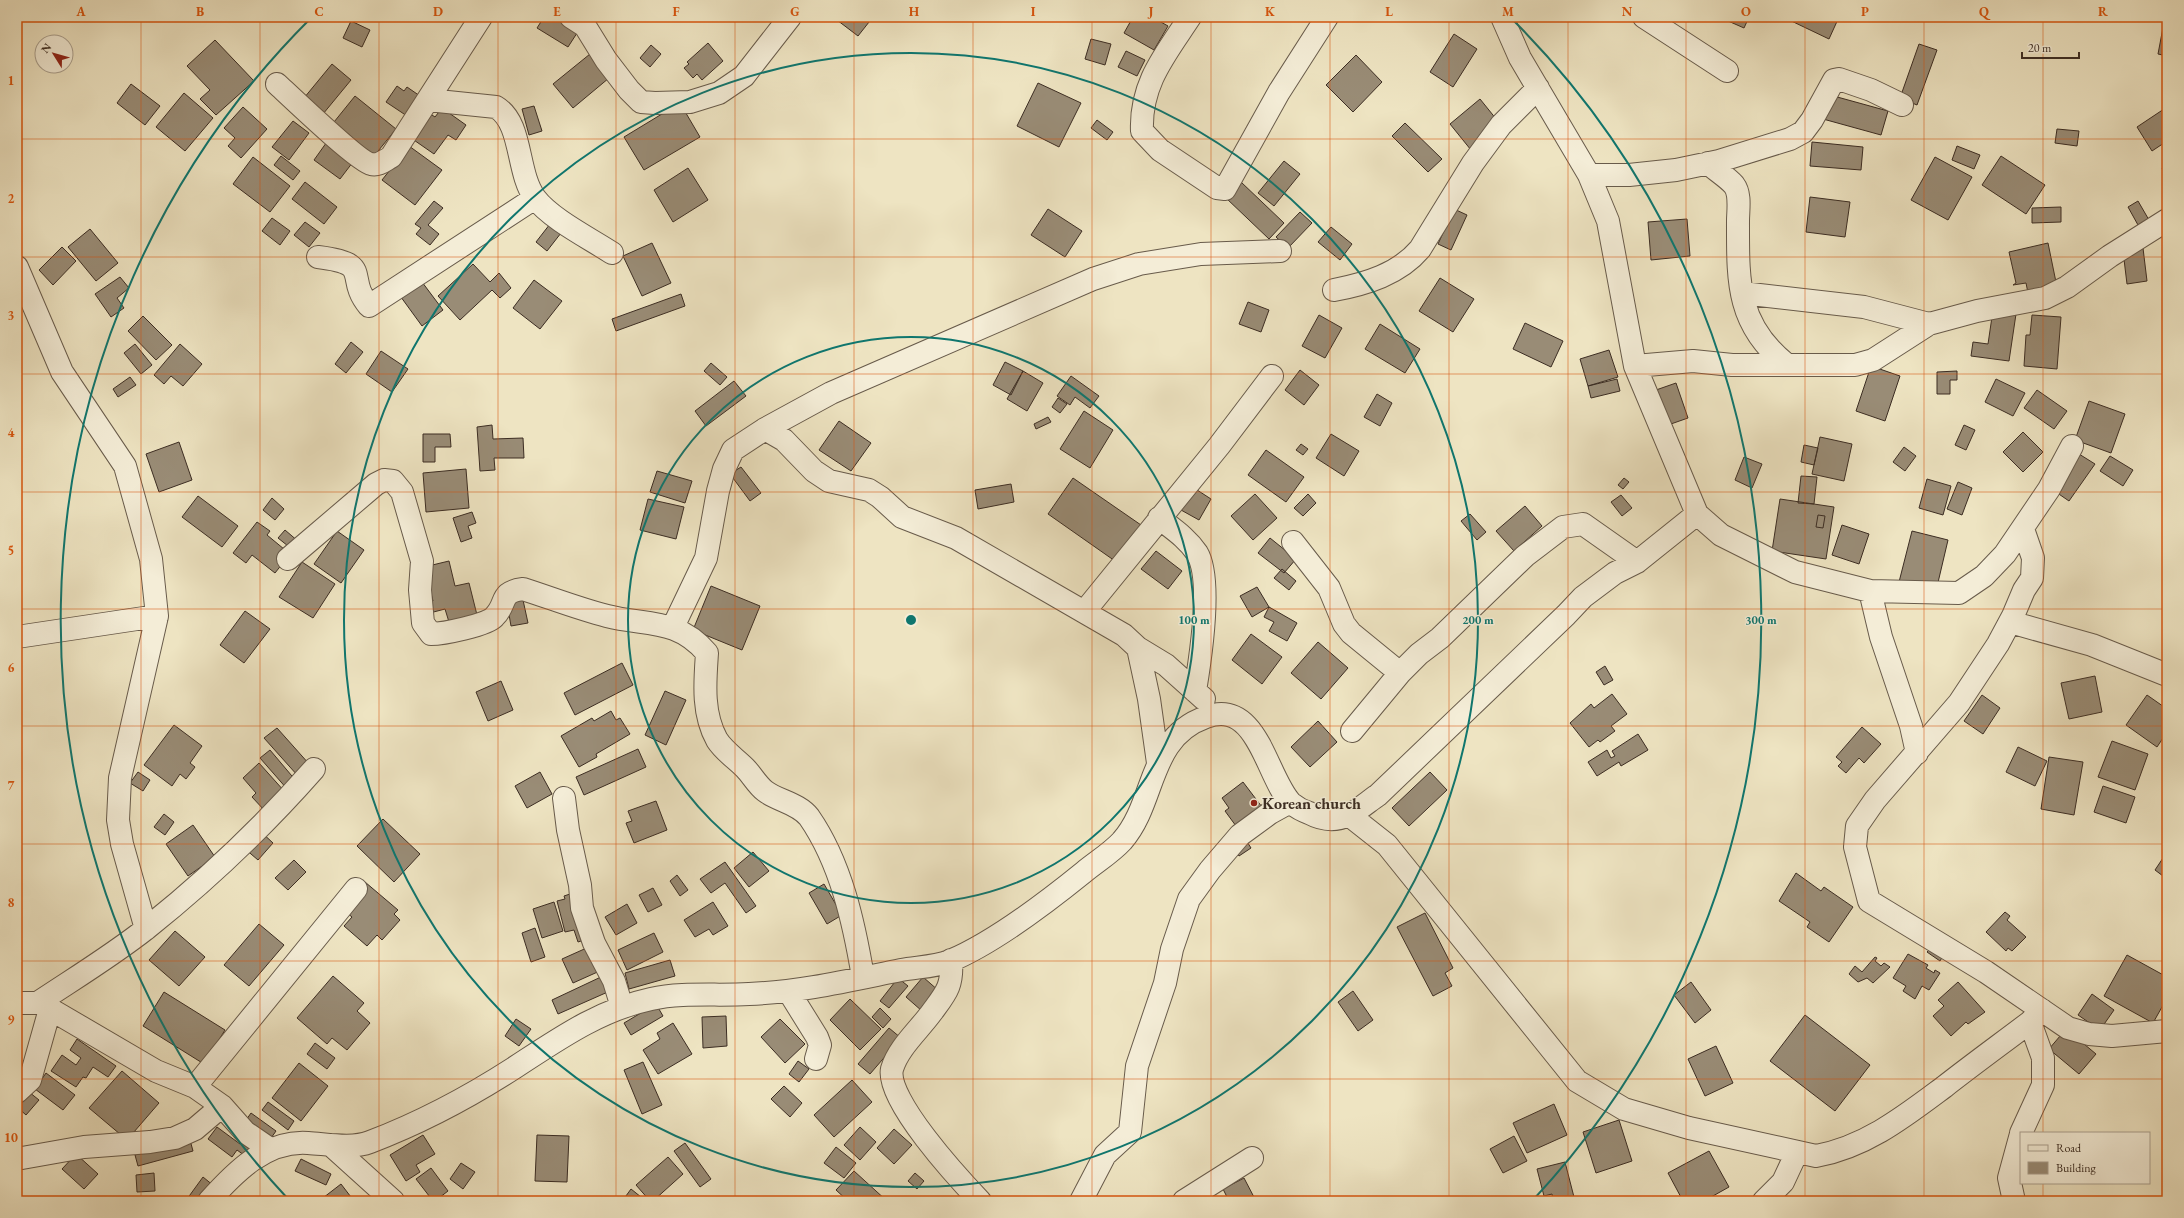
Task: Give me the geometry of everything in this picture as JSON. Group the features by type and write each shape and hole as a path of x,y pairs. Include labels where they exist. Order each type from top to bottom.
{"street":[{"path":"277,84 303,110 370,164 378,164 391,157 481,17"},
{"path":"571,17 585,26 606,60 629,90 642,102 655,103 690,102 719,93 744,76 790,17"},
{"path":"1190,17 1155,70 1145,92 1141,116 1142,131 1160,150 1217,188 1225,189 1279,92 1327,17"},
{"path":"1502,17 1520,58 1589,175 1608,221 1635,366 1697,514 1721,535 1795,572 1870,591 1959,593 1984,576 2005,554 2049,489 2072,446"},
{"path":"1644,17 1726,71"},
{"path":"1589,175 1629,175 1676,170 1708,164 1790,139 1803,132 1812,120 1834,80 1839,79 1871,90 1902,105"},
{"path":"1334,290 1357,286 1384,275 1409,262 1420,249 1473,163 1501,125 1538,88"},
{"path":"428,100 496,107 504,112 510,120 526,182 535,198 560,221 612,253"},
{"path":"1708,164 1734,185 1738,198 1737,267 1745,309 1758,335 1769,350 1786,364"},
{"path":"318,257 348,263 354,269 363,300 369,306 535,198"},
{"path":"1635,366 1693,361 1732,365 1855,365 1873,360 1929,324 1977,311 2045,298 2067,287 2110,256 2167,220"},
{"path":"673,627 706,558 718,491 733,450 765,429 831,393 1093,279 1139,264 1201,254 1280,251"},
{"path":"17,267 62,372 125,466 151,559 157,616 138,706 120,778 118,820 122,844 146,929"},
{"path":"1742,293 1864,306 1929,324"},
{"path":"1084,612 1219,446 1272,376"},
{"path":"765,429 784,440 814,471 829,481 869,490 880,497 902,517 912,522 926,525 956,538 1124,635 1138,648 1166,665 1222,713 1246,726 1258,740 1274,776 1290,802 1320,819 1336,819 1349,815 1378,795 1546,635 1583,597 1615,573 1637,562 1697,514"},
{"path":"288,559 376,484 384,480 393,481 402,492 422,560 420,590 423,623 431,634 445,634 493,619 498,612 504,597 512,590 523,589 608,617 673,627 698,642 707,654 704,691 712,728 718,741 763,790 797,807 808,816 823,842 837,876 855,930 863,977"},
{"path":"1159,518 1188,540 1198,554 1202,572 1204,599 1203,643 1195,691"},
{"path":"1352,732 1400,673 1419,654 1440,638 1525,556 1563,527 1583,524 1637,562"},
{"path":"2023,529 2033,558 2032,578 2024,590 2010,622 1980,673 1959,702 1917,753 1875,800 1857,826 1855,847 1869,901 1986,972 2036,1016 2089,1034 2112,1036 2167,1031"},
{"path":"1293,542 1329,588 1338,612 1348,628 1400,673"},
{"path":"1870,591 1881,637 1911,726 1917,753"},
{"path":"17,637 157,616"},
{"path":"2010,622 2092,645 2167,675"},
{"path":"1138,648 1149,699 1158,763"},
{"path":"209,1201 235,1175 261,1153 281,1145 302,1142 331,1145 365,1144 426,1117 485,1086 573,1030 622,1007 672,996 789,992 951,960 988,941 1060,891 1120,843 1139,813 1165,747 1187,727 1205,717 1222,713"},
{"path":"17,1092 30,1080 44,1005 146,929 199,885 275,814 314,769"},
{"path":"564,798 568,830 580,885 582,908 594,943 614,980 622,1007"},
{"path":"1081,1201 1105,1155 1130,1132 1137,1066 1165,983 1172,949 1189,899 1210,870 1240,835 1270,813 1290,802"},
{"path":"1349,815 1387,845 1578,1081 1624,1109 1689,1128 1816,1156 1836,1152 1867,1140 1897,1122 2036,1016"},
{"path":"195,1088 356,889"},
{"path":"951,960 952,979 948,992 901,1051 892,1071 892,1081 903,1105 940,1157 980,1201"},
{"path":"789,992 817,1037 820,1045 816,1059"},
{"path":"17,1004 44,1005 156,1071 195,1088 222,1106 245,1132 270,1149"},
{"path":"2021,1132 2043,1085 2043,1058 2036,1016"},
{"path":"17,1157 22,1158 84,1147 150,1142 175,1138 195,1128 222,1106"},
{"path":"2014,1201 2009,1178 2020,1137"},
{"path":"331,1145 393,1201"},
{"path":"1764,1201 1783,1182 1797,1152"},
{"path":"1184,1201 1252,1158"}],"building":[{"path":"544,17 559,17 579,30 568,47 537,28"},
{"path":"833,17 873,17 858,36"},
{"path":"1133,17 1152,17 1168,26 1154,50 1124,33"},
{"path":"1719,17 1749,17 1744,28"},
{"path":"1783,17 1839,17 1829,39"},
{"path":"2165,17 2167,17 2167,56 2158,54"},
{"path":"351,21 370,30 362,47 343,38"},
{"path":"1454,34 1477,49 1453,87 1430,72"},
{"path":"1091,39 1111,44 1105,65 1085,59"},
{"path":"215,40 254,81 216,115 200,99 210,90 187,66"},
{"path":"708,43 723,61 702,80 697,74 693,78 684,68 689,64 687,62"},
{"path":"1919,44 1937,50 1917,105 1900,98"},
{"path":"651,45 661,54 650,67 640,58"},
{"path":"1126,51 1145,60 1137,76 1118,67"},
{"path":"590,54 609,78 573,108 553,84"},
{"path":"1356,55 1382,82 1353,112 1326,85"},
{"path":"332,64 351,80 323,114 304,98"},
{"path":"1038,83 1081,103 1059,147 1017,126"},
{"path":"131,84 160,106 145,125 117,103"},
{"path":"397,86 404,91 407,87 420,96 407,116 386,102"},
{"path":"184,93 213,118 185,151 156,127"},
{"path":"1830,95 1888,111 1881,135 1823,119"},
{"path":"355,96 396,129 374,156 334,122"},
{"path":"1480,99 1501,125 1471,150 1450,124"},
{"path":"680,103 700,137 644,170 624,137"},
{"path":"534,106 542,131 529,135 522,109"},
{"path":"243,107 267,129 241,158 228,146 235,138 224,128"},
{"path":"2167,107 2167,141 2152,151 2137,127"},
{"path":"442,108 466,125 456,140 448,135 434,154 411,138 429,113 435,117"},
{"path":"1097,120 1113,132 1107,140 1091,128"},
{"path":"293,121 309,133 289,160 272,147"},
{"path":"1405,123 1442,159 1428,172 1392,136"},
{"path":"2057,129 2079,131 2077,146 2055,143"},
{"path":"329,139 356,158 340,179 314,160"},
{"path":"1812,142 1863,147 1861,170 1810,166"},
{"path":"409,146 442,170 415,205 382,180"},
{"path":"1957,146 1980,155 1974,169 1952,160"},
{"path":"281,156 300,171 293,180 274,165"},
{"path":"2001,156 2045,185 2026,214 1982,185"},
{"path":"253,157 290,186 270,212 233,184"},
{"path":"1935,157 1972,177 1948,220 1911,200"},
{"path":"2167,160 2167,176 2162,168 2166,165 2165,162"},
{"path":"1284,161 1300,174 1274,206 1258,193"},
{"path":"688,168 708,200 673,222 654,190"},
{"path":"305,182 337,207 324,224 292,199"},
{"path":"1241,182 1284,223 1269,239 1226,198"},
{"path":"1810,197 1850,202 1845,237 1806,232"},
{"path":"434,201 443,208 428,225 439,234 430,245 416,234 421,228 415,224"},
{"path":"2138,201 2149,220 2138,225 2128,207"},
{"path":"2061,207 2061,222 2032,223 2032,208"},
{"path":"1048,209 1082,231 1065,257 1031,235"},
{"path":"1454,209 1467,215 1451,250 1438,244"},
{"path":"1300,212 1312,223 1288,248 1276,237"},
{"path":"272,218 290,231 280,245 262,231"},
{"path":"1687,219 1690,256 1651,260 1648,222"},
{"path":"305,222 320,233 309,247 294,235"},
{"path":"550,224 561,233 547,251 536,242"},
{"path":"1331,227 1352,244 1340,260 1318,242"},
{"path":"90,229 118,263 96,281 68,247"},
{"path":"652,243 671,283 642,296 623,256"},
{"path":"2048,243 2057,287 2028,293 2026,283 2013,285 2016,283 2009,252"},
{"path":"62,247 76,261 53,285 39,270"},
{"path":"2143,248 2147,281 2127,284 2123,251"},
{"path":"473,264 490,282 499,273 511,288 500,298 492,290 460,320 438,296"},
{"path":"120,277 129,288 117,298 124,308 111,317 95,294"},
{"path":"419,278 443,310 422,326 398,293"},
{"path":"1440,278 1474,299 1453,332 1419,311"},
{"path":"534,280 562,301 540,329 513,308"},
{"path":"681,294 685,306 616,331 612,319"},
{"path":"1248,302 1269,310 1261,332 1239,324"},
{"path":"1993,310 2016,314 2009,361 1971,356 1973,342 1988,344"},
{"path":"1319,315 1342,328 1325,358 1302,346"},
{"path":"2032,315 2061,317 2057,369 2024,366 2026,335 2030,335"},
{"path":"143,316 172,345 156,360 128,331"},
{"path":"1525,323 1563,341 1551,367 1513,349"},
{"path":"1380,324 1420,349 1405,373 1365,349"},
{"path":"351,342 363,352 346,373 335,364"},
{"path":"135,344 152,365 141,374 124,353"},
{"path":"180,344 202,364 183,386 171,376 164,384 154,375"},
{"path":"1609,350 1618,377 1588,386 1580,359"},
{"path":"381,351 408,369 392,392 366,374"},
{"path":"1005,362 1023,371 1011,395 993,385"},
{"path":"711,363 727,377 720,385 704,371"},
{"path":"1871,366 1900,376 1885,421 1856,411"},
{"path":"1300,370 1319,385 1304,405 1285,390"},
{"path":"1023,371 1043,383 1027,411 1007,399"},
{"path":"1957,371 1957,380 1950,380 1950,394 1937,394 1937,372"},
{"path":"1071,376 1099,396 1090,408 1075,397 1070,405 1057,396"},
{"path":"130,377 136,385 118,397 113,389"},
{"path":"1617,379 1620,391 1591,398 1588,386"},
{"path":"1996,379 2025,393 2013,416 1985,402"},
{"path":"734,381 746,396 706,426 695,411"},
{"path":"1676,383 1688,418 1668,425 1656,390"},
{"path":"2037,390 2067,411 2054,429 2024,408"},
{"path":"1377,394 1392,403 1380,426 1364,417"},
{"path":"1058,398 1067,404 1060,413 1052,407"},
{"path":"2089,401 2125,414 2111,453 2075,440"},
{"path":"1084,411 1113,430 1090,468 1060,449"},
{"path":"1048,417 1051,422 1036,429 1034,424"},
{"path":"839,421 871,443 851,471 819,450"},
{"path":"492,425 493,439 523,438 524,458 494,458 495,470 480,471 477,427"},
{"path":"1964,425 1975,430 1966,450 1955,445"},
{"path":"2023,432 2043,452 2023,472 2003,452"},
{"path":"423,434 450,434 451,447 435,447 435,462 423,462"},
{"path":"1331,434 1359,451 1344,476 1316,458"},
{"path":"1820,437 1852,444 1844,481 1812,474"},
{"path":"179,442 192,480 159,492 146,454"},
{"path":"1301,444 1308,449 1303,455 1296,450"},
{"path":"1804,445 1818,448 1814,465 1801,462"},
{"path":"1904,447 1916,456 1905,471 1893,462"},
{"path":"1266,450 1304,477 1286,502 1248,475"},
{"path":"2079,454 2095,464 2069,501 2053,490"},
{"path":"2110,456 2133,470 2123,486 2100,471"},
{"path":"1744,457 1762,464 1752,488 1735,480"},
{"path":"741,467 761,493 750,501 730,474"},
{"path":"466,469 469,508 426,512 423,473"},
{"path":"657,471 692,481 685,503 650,492"},
{"path":"1801,476 1817,477 1814,504 1798,503"},
{"path":"1073,478 1141,525 1115,561 1048,514"},
{"path":"1624,478 1629,482 1623,489 1618,485"},
{"path":"1927,479 1951,486 1943,515 1919,508"},
{"path":"1958,482 1972,488 1962,515 1947,509"},
{"path":"1011,484 1014,502 978,509 975,490"},
{"path":"1194,488 1211,499 1199,520 1181,510"},
{"path":"1255,494 1277,518 1253,540 1231,516"},
{"path":"1308,494 1316,503 1303,516 1294,508"},
{"path":"1621,495 1632,508 1622,516 1611,502"},
{"path":"198,496 238,526 222,547 182,517"},
{"path":"272,498 284,509 275,520 263,510"},
{"path":"648,499 684,507 676,539 640,530"},
{"path":"1780,499 1834,507 1826,559 1772,551"},
{"path":"1525,506 1542,526 1514,551 1496,531"},
{"path":"472,512 476,523 468,526 472,538 461,542 453,518"},
{"path":"1470,514 1486,532 1477,540 1461,521"},
{"path":"1818,515 1825,516 1823,528 1816,527"},
{"path":"257,522 270,531 267,535 290,554 275,573 252,555 246,563 233,553"},
{"path":"1842,525 1869,534 1859,564 1832,555"},
{"path":"285,530 299,542 293,550 278,538"},
{"path":"337,531 364,550 341,583 314,564"},
{"path":"1912,531 1948,540 1936,591 1899,582"},
{"path":"1270,538 1296,559 1284,573 1258,553"},
{"path":"1156,551 1182,571 1168,589 1141,569"},
{"path":"449,561 455,586 469,583 477,615 449,622 445,609 426,614 423,604 433,601 424,567"},
{"path":"302,562 335,584 313,618 279,597"},
{"path":"1282,569 1296,581 1289,590 1274,578"},
{"path":"711,586 760,606 742,650 693,630"},
{"path":"1257,587 1269,607 1252,617 1240,596"},
{"path":"523,600 528,623 511,626 507,603"},
{"path":"1269,607 1297,623 1287,641 1269,631 1274,622 1264,617"},
{"path":"245,611 270,629 244,663 220,645"},
{"path":"1251,634 1282,657 1262,684 1232,660"},
{"path":"1318,642 1348,668 1321,699 1291,673"},
{"path":"622,663 633,685 575,715 564,693"},
{"path":"1605,666 1613,680 1604,685 1596,672"},
{"path":"2095,676 2102,712 2069,719 2061,683"},
{"path":"501,681 513,710 488,721 476,692"},
{"path":"665,691 686,700 666,745 645,735"},
{"path":"1612,694 1627,714 1611,726 1615,731 1600,742 1598,740 1589,747 1570,723 1591,704 1594,708"},
{"path":"1982,695 2000,708 1983,734 1964,721"},
{"path":"2147,695 2167,709 2167,732 2157,747 2126,725"},
{"path":"611,711 616,720 620,718 630,734 596,754 597,757 579,767 561,736 592,718 594,721"},
{"path":"1318,721 1337,742 1310,767 1291,747"},
{"path":"174,725 202,746 190,763 195,767 186,779 180,774 172,786 144,765"},
{"path":"1862,727 1881,744 1864,763 1859,758 1846,773 1838,766 1842,762 1836,757"},
{"path":"277,728 310,765 298,776 264,738"},
{"path":"1638,734 1648,750 1621,766 1619,762 1597,776 1588,762 1607,750 1611,758 1615,756 1612,751"},
{"path":"2112,741 2148,754 2135,790 2098,777"},
{"path":"2018,747 2047,761 2035,786 2006,772"},
{"path":"638,749 646,767 584,795 576,777"},
{"path":"270,750 297,782 288,790 260,758"},
{"path":"2049,757 2083,762 2074,815 2041,809"},
{"path":"259,763 285,792 265,811 252,797 256,793 243,778"},
{"path":"138,772 150,780 143,791 130,783"},
{"path":"540,772 552,794 527,808 515,786"},
{"path":"1430,772 1447,790 1409,826 1392,808"},
{"name":"Korean church","path":"1243,782 1262,807 1236,826 1225,811 1229,808 1222,798"},
{"path":"2103,786 2135,797 2126,823 2094,812"},
{"path":"656,801 667,830 634,843 626,823 632,821 628,811"},
{"path":"164,814 174,822 165,835 154,827"},
{"path":"383,819 420,854 394,882 357,846"},
{"path":"193,825 215,857 188,876 166,844"},
{"path":"259,830 273,843 258,860 244,848"},
{"path":"1246,840 1251,848 1239,856 1234,848"},
{"path":"753,852 769,871 749,887 734,868"},
{"path":"2163,858 2167,861 2167,879 2155,870"},
{"path":"294,860 306,872 288,890 275,878"},
{"path":"725,862 756,906 746,913 725,883 711,893 700,879"},
{"path":"1796,873 1821,891 1824,887 1853,907 1829,942 1807,927 1810,922 1779,901"},
{"path":"677,875 688,890 680,896 670,881"},
{"path":"365,882 398,910 394,914 400,920 382,940 377,935 367,946 344,926 352,917 342,909"},
{"path":"824,884 842,915 827,924 809,893"},
{"path":"653,888 662,905 648,912 639,895"},
{"path":"573,893 587,939 578,942 574,930 565,932 557,901 565,899 564,896"},
{"path":"554,902 563,931 542,938 533,909"},
{"path":"713,902 728,926 713,935 709,929 695,937 684,920"},
{"path":"627,904 637,923 616,935 605,917"},
{"path":"2005,912 2010,916 2007,920 2026,937 2012,951 2008,948 2006,951 1986,932"},
{"path":"1425,913 1453,968 1445,973 1452,986 1433,996 1397,927"},
{"path":"259,924 284,945 249,986 224,965"},
{"path":"535,928 545,957 531,962 522,933"},
{"path":"175,931 205,957 179,986 149,960"},
{"path":"654,933 663,952 627,970 618,950"},
{"path":"591,946 602,970 573,983 562,959"},
{"path":"1931,948 1943,956 1940,961 1927,952"},
{"path":"1908,954 1928,965 1926,968 1934,973 1935,970 1940,973 1929,990 1922,986 1915,999 1903,991 1906,986 1893,978"},
{"path":"2127,955 2167,977 2167,998 2153,1023 2104,996"},
{"path":"1875,957 1877,958 1875,961 1881,966 1884,963 1890,967 1873,983 1867,978 1858,982 1849,974 1855,966 1862,972"},
{"path":"670,960 675,976 629,989 625,973"},
{"path":"333,976 364,1003 357,1011 370,1023 347,1050 332,1038 327,1044 297,1018"},
{"path":"603,976 610,991 558,1014 552,1000"},
{"path":"923,977 939,991 922,1011 906,997"},
{"path":"898,978 908,986 889,1008 880,1001"},
{"path":"1691,982 1711,1010 1695,1023 1674,995"},
{"path":"1958,982 1985,1012 1968,1024 1966,1022 1951,1036 1933,1016 1944,1006 1938,1000"},
{"path":"1353,991 1373,1020 1358,1031 1338,1002"},
{"path":"164,992 225,1030 204,1064 143,1026"},
{"path":"2092,994 2114,1010 2100,1030 2078,1015"},
{"path":"850,999 881,1029 860,1050 830,1020"},
{"path":"656,1004 663,1016 631,1035 624,1023"},
{"path":"880,1008 891,1019 883,1028 872,1017"},
{"path":"1805,1015 1870,1065 1835,1111 1770,1061"},
{"path":"726,1016 727,1046 703,1048 702,1017"},
{"path":"516,1019 531,1029 519,1046 505,1036"},
{"path":"780,1019 805,1044 785,1063 761,1037"},
{"path":"673,1023 692,1054 658,1074 643,1050 660,1039 657,1033"},
{"path":"889,1028 901,1038 870,1074 858,1064"},
{"path":"2066,1029 2096,1054 2079,1074 2049,1049"},
{"path":"77,1039 116,1066 108,1077 93,1067 86,1078 83,1077 76,1087 51,1071 62,1055 76,1065 81,1058 70,1050"},
{"path":"315,1043 335,1058 327,1069 307,1054"},
{"path":"1716,1046 1733,1083 1705,1096 1688,1059"},
{"path":"798,1061 809,1069 799,1082 789,1074"},
{"path":"643,1062 662,1105 642,1114 624,1070"},
{"path":"299,1063 328,1086 301,1121 272,1098"},
{"path":"122,1071 159,1103 127,1140 89,1108"},
{"path":"46,1073 75,1095 63,1110 35,1089"},
{"path":"852,1080 872,1102 834,1137 814,1115"},
{"path":"784,1086 802,1103 790,1117 771,1099"},
{"path":"29,1092 39,1100 26,1115 17,1107"},
{"path":"268,1102 294,1121 288,1130 262,1110"},
{"path":"1554,1104 1567,1135 1527,1153 1513,1123"},
{"path":"251,1113 276,1131 269,1141 244,1123"},
{"path":"1619,1120 1632,1161 1596,1173 1583,1132"},
{"path":"217,1127 240,1144 246,1136 258,1145 248,1158 237,1150 232,1157 208,1139"},
{"path":"860,1127 876,1142 860,1160 844,1145"},
{"path":"894,1129 912,1145 894,1164 877,1148"},
{"path":"423,1135 435,1154 416,1165 420,1172 406,1181 390,1155"},
{"path":"537,1135 569,1136 567,1182 535,1181"},
{"path":"1514,1136 1527,1161 1503,1173 1490,1149"},
{"path":"190,1140 193,1151 138,1166 135,1155"},
{"path":"685,1143 711,1179 700,1187 674,1151"},
{"path":"836,1147 856,1163 844,1178 824,1163"},
{"path":"1709,1151 1729,1187 1704,1201 1683,1201 1668,1173"},
{"path":"76,1154 98,1174 84,1189 62,1169"},
{"path":"668,1157 683,1174 653,1201 650,1201 636,1185"},
{"path":"301,1159 331,1174 326,1185 295,1171"},
{"path":"1565,1162 1575,1201 1553,1201 1552,1194 1544,1196 1537,1169"},
{"path":"461,1163 475,1172 463,1189 450,1179"},
{"path":"431,1168 448,1191 435,1201 433,1201 416,1179"},
{"path":"854,1171 887,1201 857,1201 852,1197 848,1201 836,1190"},
{"path":"154,1173 155,1191 137,1192 136,1175"},
{"path":"915,1173 924,1181 917,1189 908,1181"},
{"path":"203,1177 214,1186 203,1201 189,1201 187,1199"},
{"path":"1244,1178 1256,1201 1229,1201 1223,1189"},
{"path":"341,1184 354,1201 319,1201"},
{"path":"631,1189 646,1201 623,1200"}],"place":[{"name":"Korean church","path":"1254,803"}]}
